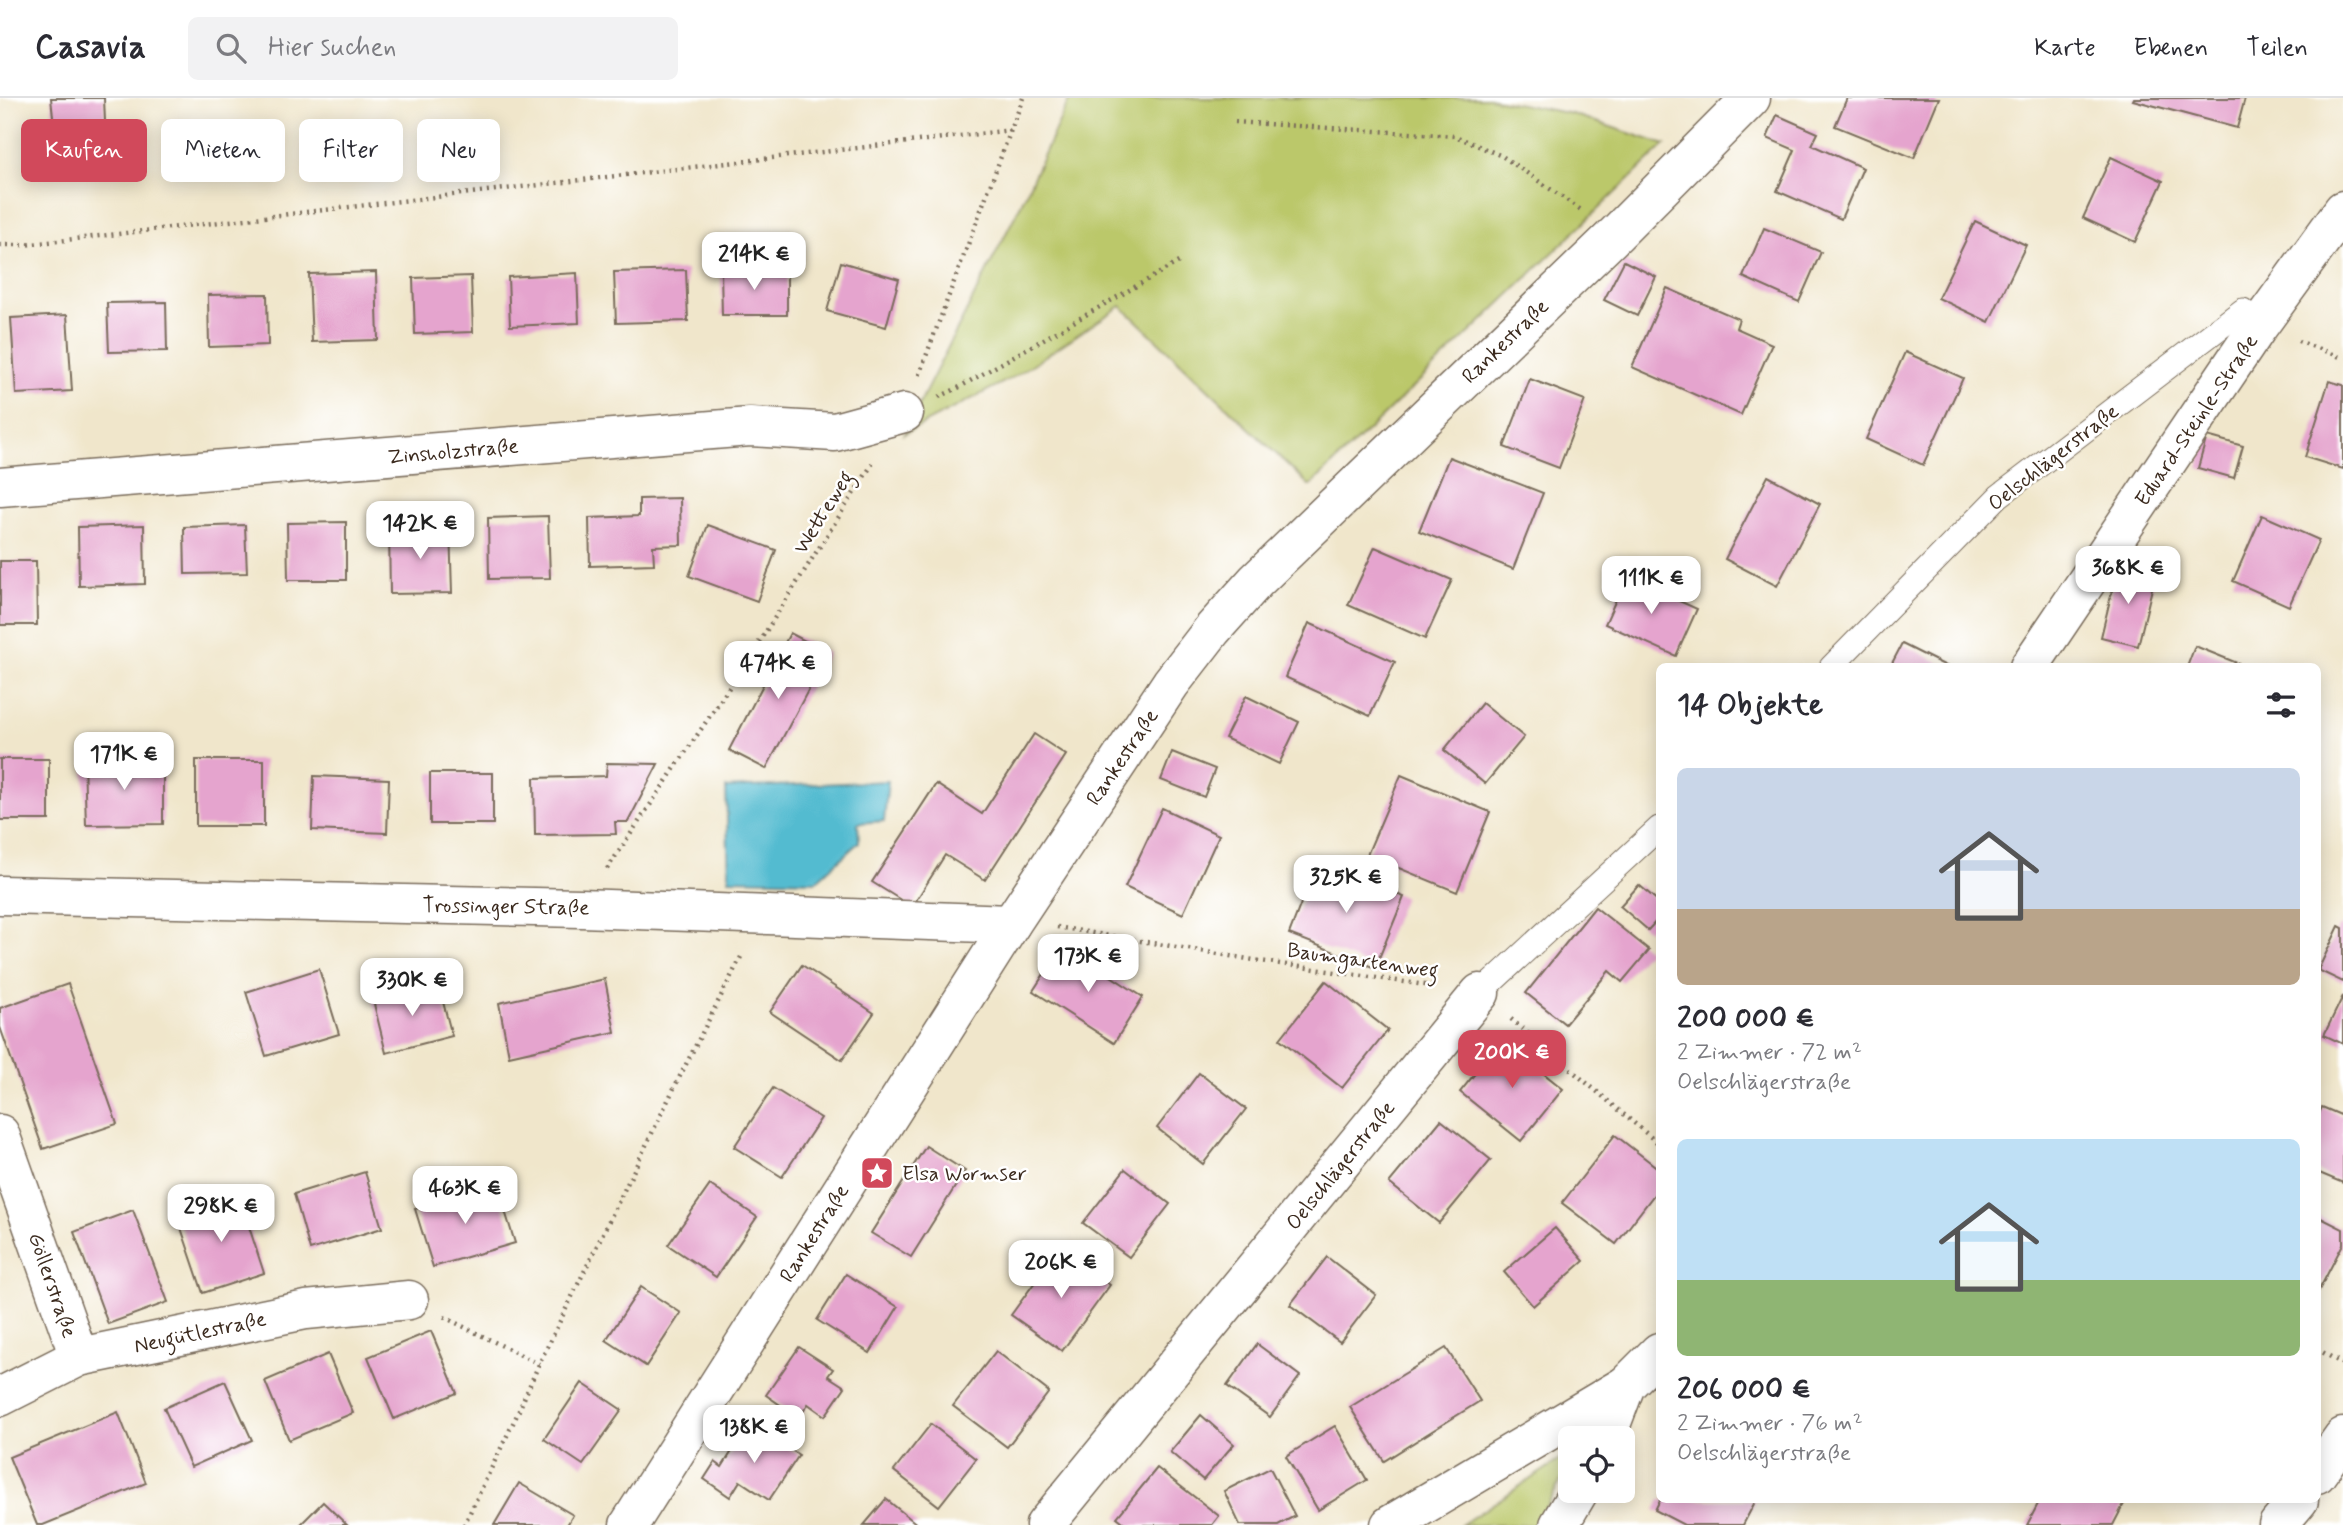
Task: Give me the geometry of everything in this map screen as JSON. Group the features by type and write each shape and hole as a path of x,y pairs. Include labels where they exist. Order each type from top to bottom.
{"street":[{"name":"Rankestraße","path":"629,1525 1011,924 1171,683 1212,630 1256,581 1616,234 1751,98"},
{"name":"Eduard-Steinle-Straße","path":"2032,663 2258,327 2343,210"},
{"name":"Zinsholzstraße","path":"0,487 750,427 835,432 904,413"},
{"name":"Trossinger Straße","path":"0,895 581,908 1011,924"},
{"name":"Oelschlägerstraße","path":"1045,1525 1480,993"},
{"name":"Göllerstraße","path":"0,1134 79,1357"},
{"name":"Neugütlestraße","path":"0,1397 79,1357 306,1311 409,1300"},
{"path":"1390,1525 1626,1385 1656,1355"},
{"path":"1611,1426 1626,1385"},
{"path":"2321,1468 2343,1437"},
{"path":"1559,1525 1572,1503"},
{"path":"2278,1525 2296,1503"}],"lane":[{"name":"Oelschlägerstraße","path":"1835,663 1999,496 2243,310 2258,327"},
{"name":"Oelschlägerstraße","path":"1480,993 1656,831"}],"path":[{"name":"Wetteweg","path":"581,908 749,658 904,413 1024,98"},
{"path":"1235,122 1455,136 1502,156 1616,234"},
{"path":"0,245 23,245 1012,130"},
{"path":"904,413 958,388 1182,260"},
{"path":"464,1525 539,1364 679,1078 764,914"},
{"name":"Baumgartenweg","path":"1011,924 1065,927 1260,961 1480,993"},
{"path":"1480,993 1656,1141"},
{"path":"409,1300 539,1364"},
{"path":"2321,1351 2343,1364"}],"green space":[{"path":"1070,98 1489,98 1572,114 1665,145 1310,486 1121,306 1012,378 904,434 1021,204"},
{"path":"1558,1461 1558,1486 1535,1525 1461,1525"}],"water":[{"path":"888,781 884,821 858,823 859,842 816,881 729,879 726,788"}],"building":[{"path":"51,98 104,98 105,119 53,119"},
{"path":"1847,98 1939,98 1914,158 1835,126"},
{"path":"2245,98 2237,128 2133,100"},
{"path":"1777,115 1818,133 1812,145 1863,168 1841,219 1777,191 1795,150 1767,138"},
{"path":"2111,157 2163,181 2135,242 2083,218"},
{"path":"1975,221 2026,245 1989,322 1938,298"},
{"path":"1764,228 1821,252 1799,302 1743,277"},
{"path":"1624,261 1656,277 1637,316 1604,300"},
{"path":"841,262 899,279 886,327 827,311"},
{"path":"787,269 787,315 722,315 721,270"},
{"path":"686,270 688,321 616,323 614,272"},
{"path":"376,272 378,340 312,342 309,274"},
{"path":"577,273 579,323 510,326 508,277"},
{"path":"471,276 473,332 415,334 413,278"},
{"path":"1667,288 1739,319 1736,328 1772,344 1741,415 1632,367"},
{"path":"267,294 268,345 209,347 208,295"},
{"path":"166,302 167,351 109,352 107,303"},
{"path":"67,315 72,391 16,394 11,318"},
{"path":"1905,352 1963,378 1923,465 1866,439"},
{"path":"1530,379 1585,400 1559,468 1504,447"},
{"path":"2329,381 2343,385 2343,469 2305,457"},
{"path":"2207,436 2243,446 2234,478 2198,468"},
{"path":"1449,457 1543,493 1513,569 1419,531"},
{"path":"1768,476 1820,504 1777,586 1725,559"},
{"path":"680,498 681,545 653,546 654,564 590,566 589,518 639,516 639,499"},
{"path":"2262,515 2319,540 2289,606 2233,581"},
{"path":"548,516 550,578 489,579 488,518"},
{"path":"346,522 346,580 288,580 287,523"},
{"path":"144,525 145,584 79,586 78,527"},
{"path":"245,525 247,573 185,574 184,527"},
{"path":"708,525 776,550 757,601 689,576"},
{"path":"450,527 452,593 390,594 389,528"},
{"path":"1375,547 1452,580 1425,639 1348,605"},
{"path":"0,561 36,561 37,625 0,625"},
{"path":"2118,567 2155,576 2138,646 2101,637"},
{"path":"1626,577 1697,609 1676,656 1605,624"},
{"path":"1309,623 1395,662 1370,716 1285,677"},
{"path":"790,633 828,653 766,769 729,750"},
{"path":"1902,644 1940,663 1892,663"},
{"path":"2195,646 2237,663 2189,663"},
{"path":"1246,696 1299,722 1279,764 1225,738"},
{"path":"1482,703 1524,737 1485,784 1444,750"},
{"path":"1034,734 1066,755 985,880 945,855 912,907 872,882 936,784 982,814"},
{"path":"1172,752 1215,769 1204,797 1161,780"},
{"path":"163,758 163,824 86,825 84,760"},
{"path":"0,759 49,759 49,820 0,820"},
{"path":"196,760 264,760 264,826 196,826"},
{"path":"607,763 658,764 628,822 615,822 616,834 535,835 534,778 606,776"},
{"path":"430,773 493,773 493,824 430,824"},
{"path":"1401,775 1490,812 1457,892 1367,855"},
{"path":"314,776 389,779 387,833 312,830"},
{"path":"1162,808 1219,835 1183,914 1125,887"},
{"path":"1317,862 1404,897 1375,968 1289,934"},
{"path":"1639,885 1656,899 1656,921 1648,930 1620,906"},
{"path":"1595,907 1649,950 1622,982 1609,971 1565,1024 1526,993"},
{"path":"2339,926 2343,928 2343,982 2321,971 2321,964"},
{"path":"1063,945 1143,997 1114,1043 1033,991"},
{"path":"802,965 874,1013 842,1060 770,1012"},
{"path":"319,969 339,1034 266,1056 246,992"},
{"path":"605,979 615,1032 509,1056 499,1003"},
{"path":"1326,981 1388,1030 1342,1088 1280,1039"},
{"path":"438,983 452,1036 386,1053 373,1000"},
{"path":"68,984 117,1124 43,1149 0,1027 0,1008"},
{"path":"2343,996 2343,1044 2324,1035"},
{"path":"1502,1040 1563,1089 1521,1141 1460,1092"},
{"path":"1199,1073 1246,1109 1203,1164 1157,1128"},
{"path":"773,1088 821,1118 782,1177 734,1147"},
{"path":"2322,1107 2343,1116 2343,1183 2321,1174"},
{"path":"1441,1120 1491,1160 1439,1223 1389,1183"},
{"path":"1615,1135 1656,1167 1656,1192 1616,1244 1562,1203"},
{"path":"926,1146 965,1171 911,1257 871,1233"},
{"path":"1125,1169 1170,1204 1129,1257 1083,1223"},
{"path":"365,1172 382,1228 310,1250 294,1194"},
{"path":"497,1185 515,1243 433,1267 415,1209"},
{"path":"710,1185 757,1217 716,1277 668,1245"},
{"path":"239,1196 264,1273 203,1293 177,1216"},
{"path":"133,1210 168,1302 108,1324 74,1232"},
{"path":"2321,1218 2343,1229 2343,1244 2321,1286"},
{"path":"1555,1228 1584,1261 1533,1306 1504,1272"},
{"path":"1059,1249 1110,1285 1062,1351 1011,1315"},
{"path":"1327,1257 1376,1295 1340,1342 1290,1305"},
{"path":"846,1274 898,1307 870,1353 817,1320"},
{"path":"641,1287 681,1313 646,1366 606,1340"},
{"path":"431,1331 457,1393 394,1419 368,1357"},
{"path":"1257,1344 1300,1376 1270,1417 1227,1386"},
{"path":"799,1347 833,1369 828,1376 845,1387 825,1416 808,1404 799,1418 766,1395"},
{"path":"1446,1348 1480,1401 1384,1461 1350,1407"},
{"path":"996,1351 1049,1392 1007,1447 953,1406"},
{"path":"328,1354 353,1413 289,1440 265,1381"},
{"path":"225,1381 252,1440 191,1467 164,1408"},
{"path":"582,1383 622,1410 583,1465 544,1439"},
{"path":"118,1412 146,1483 43,1525 37,1525 9,1457"},
{"path":"1201,1415 1234,1444 1203,1480 1170,1452"},
{"path":"750,1423 799,1455 769,1500 740,1481 730,1497 704,1479 715,1462 722,1467"},
{"path":"931,1424 976,1459 939,1506 894,1471"},
{"path":"1335,1426 1367,1480 1318,1510 1286,1456"},
{"path":"1157,1468 1219,1516 1212,1525 1127,1525 1117,1517"},
{"path":"1270,1468 1295,1516 1278,1525 1240,1525 1224,1491"},
{"path":"519,1483 573,1515 567,1525 494,1525"},
{"path":"886,1499 918,1525 864,1525"},
{"path":"323,1502 347,1525 300,1525"},
{"path":"1658,1503 1754,1503 1743,1525 1684,1525 1655,1510"},
{"path":"2038,1503 2124,1503 2113,1525 2027,1525"}],"place":[{"name":"Elsa Wormser","path":"877,1173"}]}
